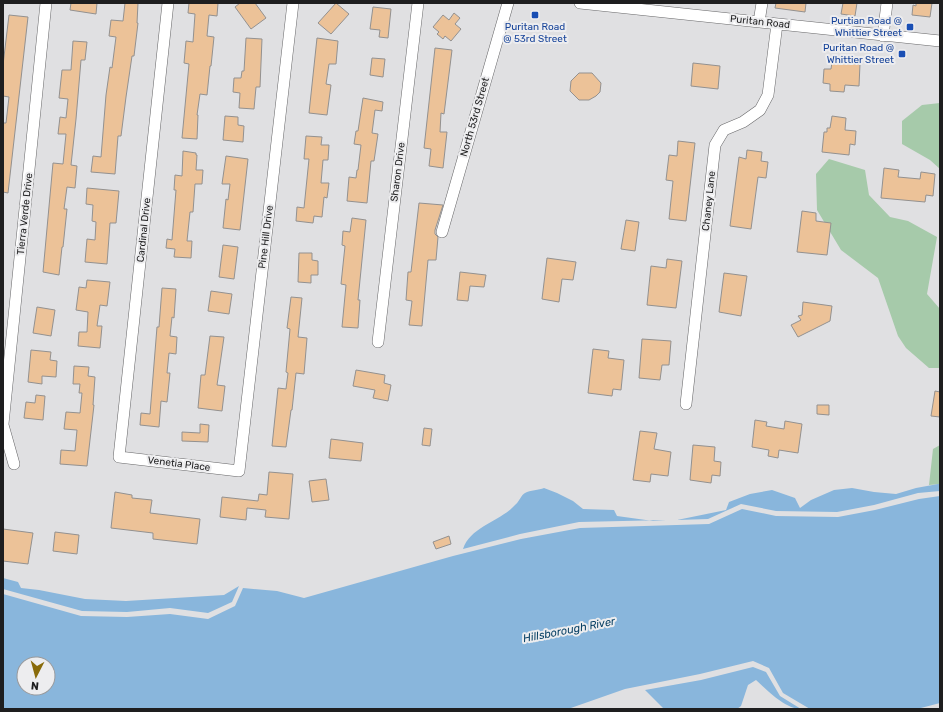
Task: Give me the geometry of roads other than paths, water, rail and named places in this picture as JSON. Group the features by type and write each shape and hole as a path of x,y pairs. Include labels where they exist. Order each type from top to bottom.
{"street":[{"name":"Tierra Verde Drive","path":"14,464 3,424 46,3"},
{"name":"Cardinal Drive","path":"119,457 168,3"},
{"name":"Pine Hill Drive","path":"239,471 293,3"},
{"name":"Sharon Drive","path":"378,342 418,3"},
{"name":"North 53rd Street","path":"442,232 508,3"},
{"name":"Puritan Road","path":"580,3 631,5 759,22 940,42"},
{"path":"759,22 762,3"},
{"path":"883,36 887,3"},
{"name":"Chaney Lane","path":"686,404 715,145 724,130 743,122 760,110 768,95 777,24"},
{"name":"Venetia Place","path":"119,457 239,471"}],"water":[{"path":"940,484 940,491 918,493 874,505 837,512 776,511 741,504 708,519 677,520 726,510 729,502 750,494 772,490 795,498 800,508 811,500 834,490 852,488 896,494 916,488"},
{"path":"544,488 573,501 583,509 614,510 617,516 649,520 579,522 520,534 463,549 472,535 479,529 509,511 524,494 529,491"},
{"name":"Hillsborough River","path":"940,496 940,703 917,709 810,709 783,693 769,668 753,661 700,674 625,689 568,709 3,709 3,594 81,616 127,617 170,614 208,619 235,606 243,588 277,591 304,598 453,556 521,539 580,528 709,524 742,509 776,516 838,517 919,499"},
{"path":"3,578 18,582 21,588 85,599 126,601 224,595 239,586 232,602 208,613 170,608 127,612 82,611 3,589"},
{"path":"753,667 766,672 780,696 801,709 789,706 771,694 756,680 748,685 741,706 737,709 664,709 645,690 701,680"}],"place":[{"name":"Puritan Road @ 53rd Street","path":"535,15"},
{"name":"Purtian Road @ Whittier Street","path":"910,27"},
{"name":"Puritan Road @ Whittier Street","path":"902,54"}]}
